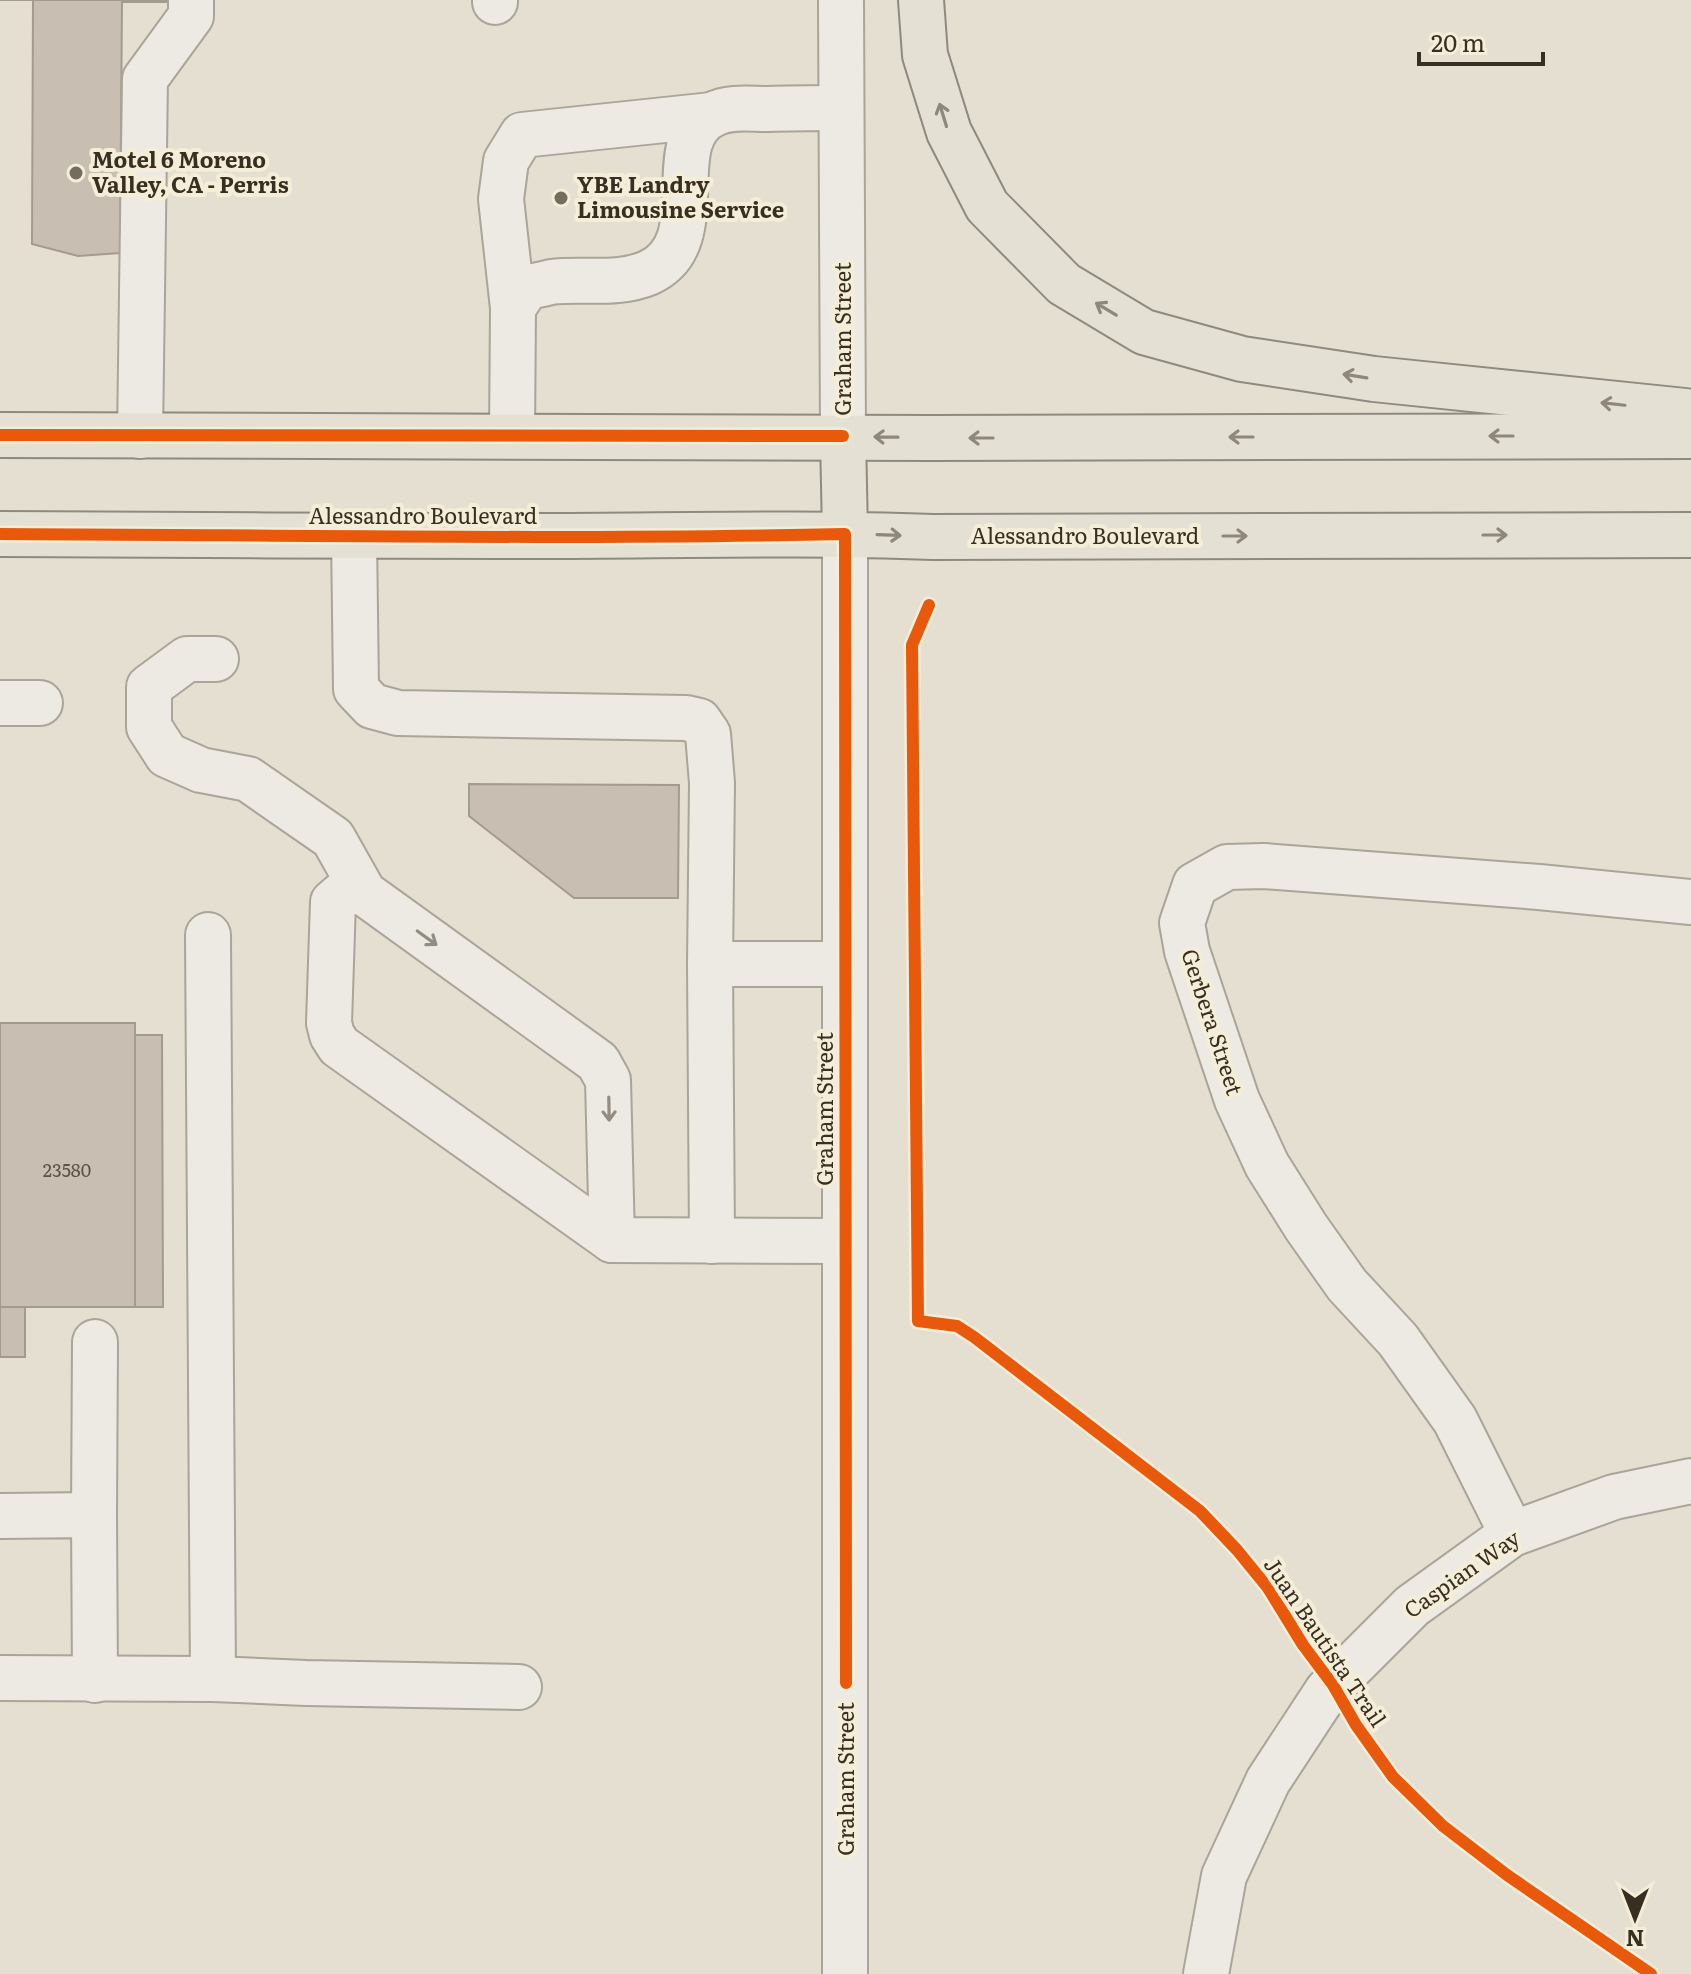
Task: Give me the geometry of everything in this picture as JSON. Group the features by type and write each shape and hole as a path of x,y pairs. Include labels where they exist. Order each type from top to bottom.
{"main road":[{"path":"921,0 925,55 949,132 987,206 1064,284 1144,332 1242,359 1374,379 1691,412"},
{"path":"0,435 977,438 1691,436"},
{"path":"0,459 75,435"},
{"name":"Graham Street","path":"843,436 845,534"},
{"name":"Alessandro Boulevard","path":"0,534 354,537 1691,535"}],"street":[{"path":"140,436 145,79 191,16 191,0"},
{"name":"Graham Street","path":"841,0 843,436"},
{"path":"512,436 513,308 501,199 506,161 522,135 712,115 731,109 841,108"},
{"path":"513,308 527,287 552,282 617,280 648,273 669,259 679,242 684,218 687,155 696,128 712,115"},
{"name":"Graham Street","path":"845,534 845,1974"},
{"path":"354,537 356,689 372,706 398,713 686,718 699,721 708,734 712,783 712,1241"},
{"path":"216,659 187,659 149,687 149,727 167,755 201,770 248,779 333,838 364,893 598,1062 608,1080 612,1240"},
{"name":"Gerbera Street","path":"1512,1534 1455,1420 1398,1340 1347,1285 1267,1165 1237,1100 1187,951 1182,923 1195,885 1227,867 1350,871 1691,902"},
{"path":"364,893 346,891 333,902 329,1023 339,1046 612,1240 845,1241"},
{"path":"208,935 213,1679"},
{"path":"710,964 845,964"},
{"path":"95,1342 95,1680"},
{"name":"Caspian Way","path":"1206,1974 1224,1876 1268,1781 1327,1691 1412,1606 1512,1534 1614,1497 1691,1481"},
{"path":"0,1516 94,1515"},
{"path":"0,1678 213,1679 519,1687"}],"building":[{"name":"Motel 6 Moreno Valley, CA - Perris","path":"33,0 179,0 122,2 120,253 78,256 32,244"},
{"path":"469,784 679,785 678,898 574,898 469,816"},
{"path":"0,1023 135,1023 135,1307 0,1307"},
{"path":"135,1035 162,1035 163,1307 135,1307"},
{"path":"0,1307 25,1307 25,1357 0,1357"}],"cycle path":[{"path":"0,435 843,436"},
{"path":"0,534 529,537 845,534 846,1683"},
{"name":"Juan Bautista Trail","path":"929,605 912,645 918,1321 957,1326 974,1337 1200,1511 1268,1588 1393,1777 1443,1826 1507,1875 1651,1974"}],"place":[{"name":"Motel 6 Moreno Valley, CA - Perris","path":"76,173"},
{"name":"YBE Landry Limousine Service","path":"561,198"}]}
